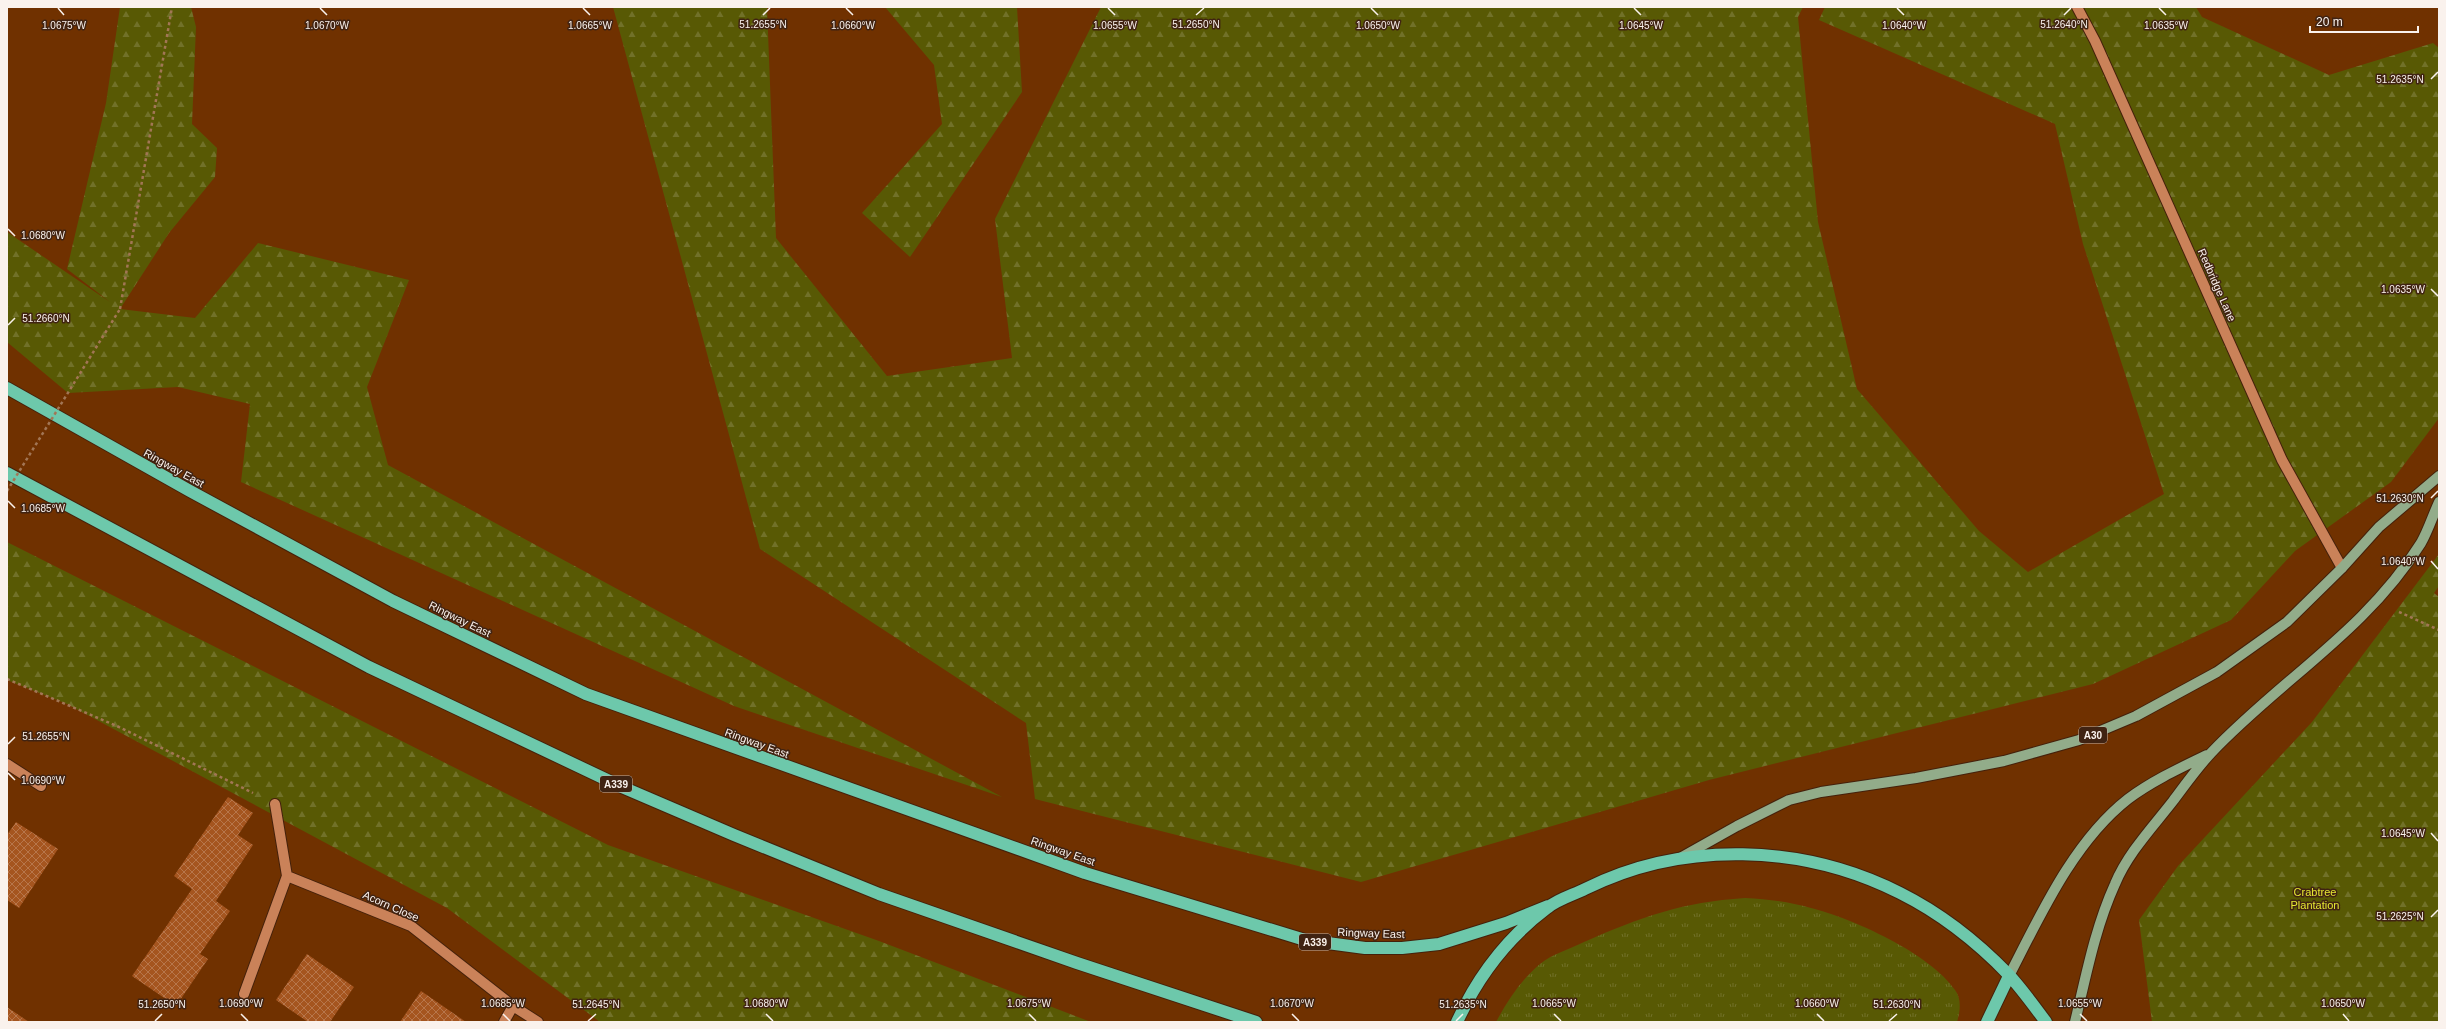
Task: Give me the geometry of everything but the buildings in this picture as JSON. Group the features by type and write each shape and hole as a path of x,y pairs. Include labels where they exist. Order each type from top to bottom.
{"highway":[{"name":"Ringway East","path":"7,388 190,491 393,602 586,694 1085,873 1305,940 1365,948 1402,948 1439,944 1499,926 1621,873 1678,859 1716,855 1783,856 1836,867 1882,884 1926,907 1964,935 2009,976 2046,1022"},
{"name":"A339","path":"7,473 369,667 629,790 734,836 879,894 1077,963 1256,1022"},
{"path":"1457,1022 1474,988 1494,958 1548,906"},
{"path":"1987,1022 2009,976"}],"main road":[{"name":"A30","path":"1678,859 1736,826 1789,800 1821,792 1916,778 2004,762 2079,740 2109,728 2175,696 2223,668 2287,622 2342,568 2379,527 2439,476"},
{"path":"2075,1022 2093,946 2116,882 2143,838 2211,753 2264,703 2313,663 2377,602 2421,543 2439,502"},
{"path":"2009,976 2058,883 2102,825 2127,800 2161,778 2211,753"}],"street":[{"name":"Redbridge Lane","path":"2077,7 2095,41 2282,460 2342,568"},
{"path":"7,764 41,786"},
{"path":"244,994 287,876 275,804"},
{"name":"Acorn Close","path":"287,876 412,926 513,1006 538,1022"},
{"path":"504,1022 513,1006"}],"path":[{"path":"7,491 120,309 172,7"},
{"path":"7,679 119,727 275,804"}],"green space":[{"path":"120,7 191,7 196,27 192,124 217,148 215,177 169,233 120,309 195,318 258,243 409,280 367,387 388,465 1002,797 734,706 241,482 250,404 178,387 68,393 7,342 7,232 110,302 67,269 106,103"},
{"path":"613,7 767,7 776,238 887,376 1012,358 995,219 1101,7 1803,7 1798,17 1818,222 1857,389 1979,531 2028,572 2164,494 2083,244 2055,124 1819,20 1825,7 2196,7 2202,17 2329,75 2433,43 2439,48 2439,418 2391,482 2295,551 2231,620 2093,684 1709,780 1361,882 1035,799 1026,723 760,549"},
{"path":"885,7 1017,7 1022,92 910,257 862,213 942,124 934,65"},
{"path":"7,542 608,845 879,941 1091,1022 600,1022 447,908 67,704 7,680"},
{"name":"Crabtree Plantation","path":"2439,554 2439,586 2434,593 2439,597 2439,1022 2152,1022 2139,920 2178,866 2312,722"},
{"path":"1745,898 1787,902 1828,913 1868,929 1910,951 1928,963 1944,977 1955,990 1960,1001 1960,1010 1957,1022 1496,1022 1510,998 1533,970 1545,960 1556,954 1624,925 1662,912 1701,903"}]}
